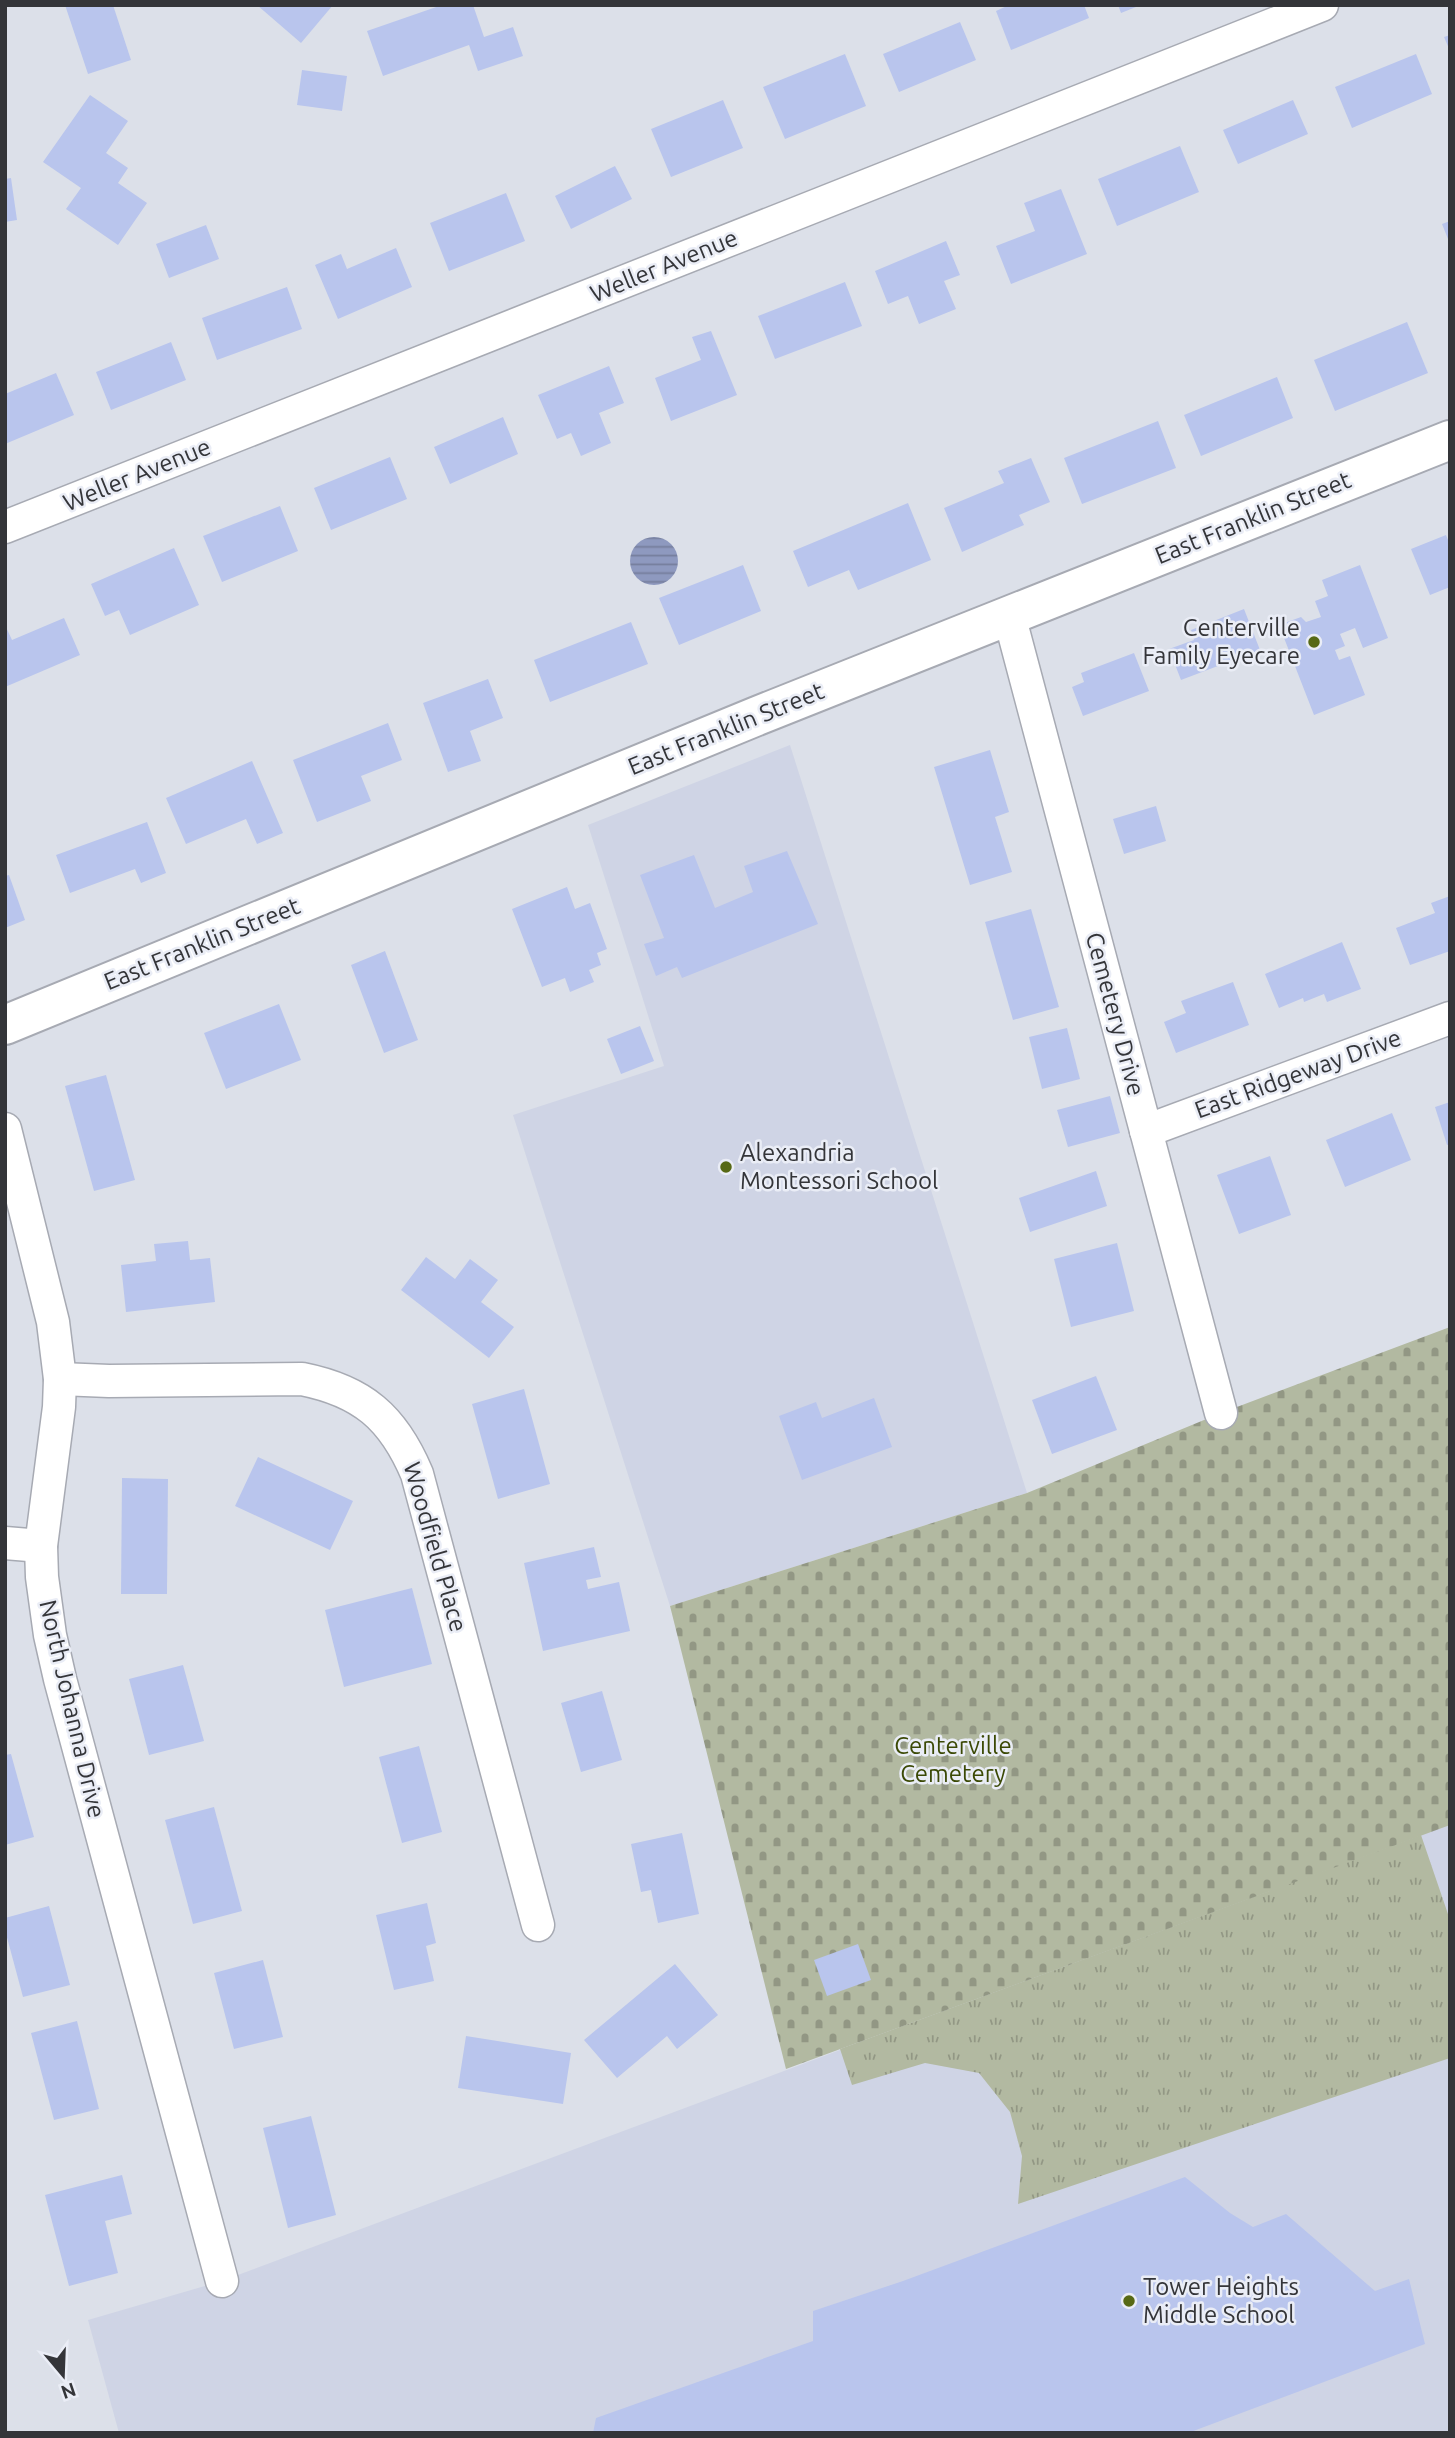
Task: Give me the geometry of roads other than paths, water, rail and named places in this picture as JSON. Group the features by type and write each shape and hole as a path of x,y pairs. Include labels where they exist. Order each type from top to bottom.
{"street":[{"name":"Weller Avenue","path":"5,527 1322,5"},
{"name":"East Franklin Street","path":"5,1024 1009,615 1450,440"},
{"name":"Cemetery Drive","path":"1009,615 1221,1413"},
{"name":"East Ridgeway Drive","path":"1146,1131 1450,1018"},
{"name":"North Johanna Drive","path":"5,1129 53,1322 60,1379 59,1407 41,1546 42,1577 50,1635 222,2281"},
{"name":"Woodfield Place","path":"60,1379 302,1379 329,1384 354,1395 374,1408 394,1430 409,1454 417,1474 538,1925"},
{"path":"5,1543 41,1546"}],"water":[{"path":"654,537 671,544 678,561 671,578 654,585 637,578 630,561 637,544"}],"place":[{"name":"Centerville Family Eyecare","path":"1314,642"},
{"name":"Alexandria Montessori School","path":"726,1167"},
{"name":"Tower Heights Middle School","path":"1129,2301"}],"park label":[{"name":"Centerville Cemetery","path":"953,1760"}]}
